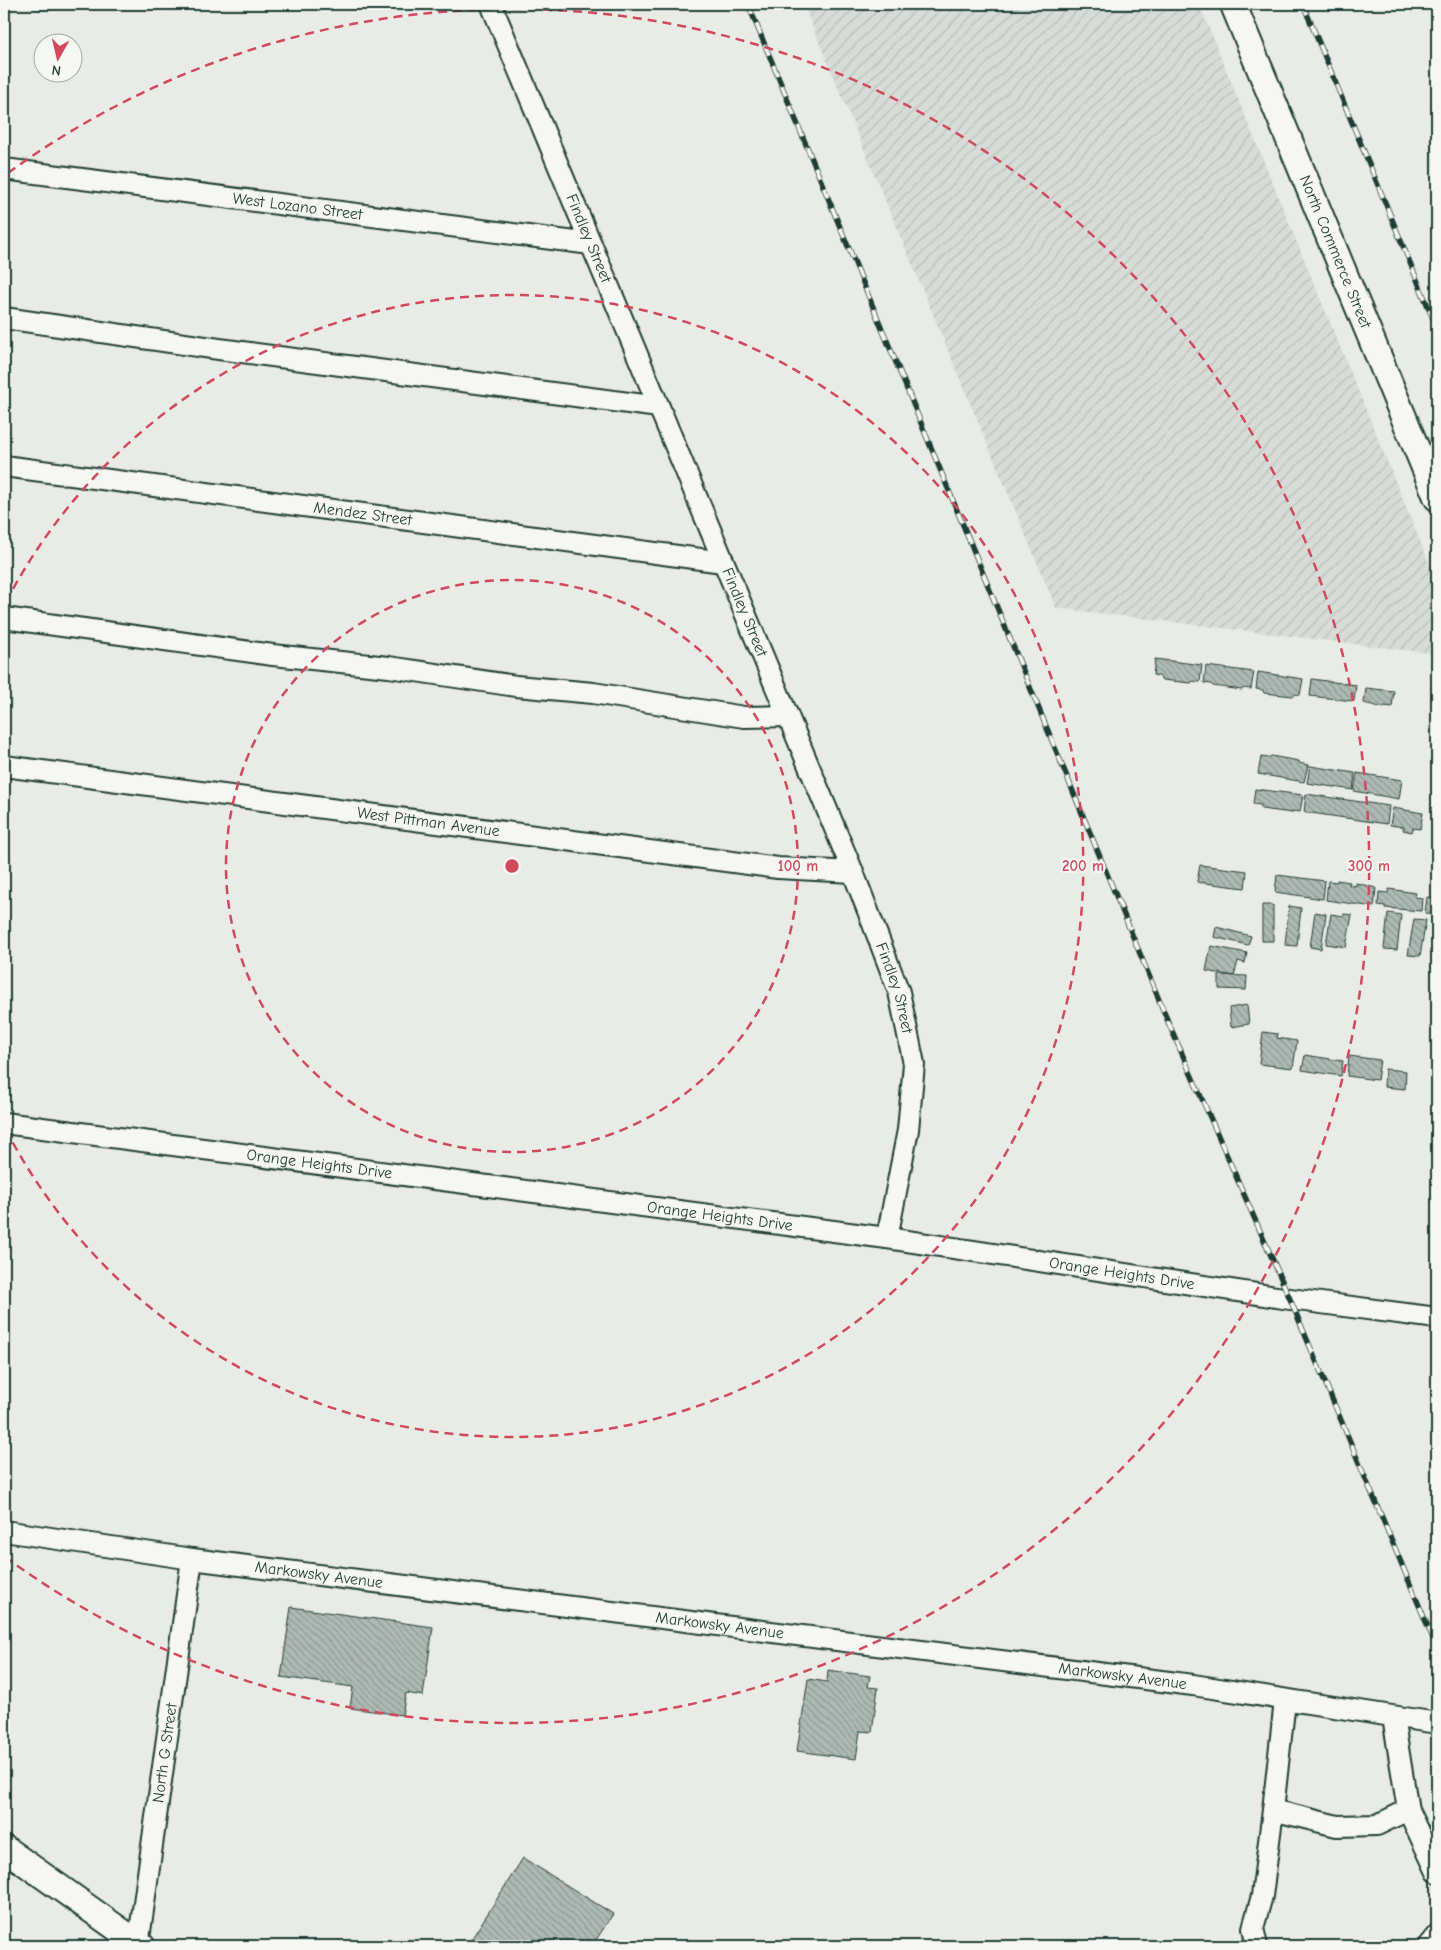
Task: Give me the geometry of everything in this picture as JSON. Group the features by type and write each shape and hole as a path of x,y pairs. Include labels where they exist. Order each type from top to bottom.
{"main road":[{"name":"North Commerce Street","path":"1232,4 1437,498"},
{"path":"4,1848 140,1945"}],"street":[{"name":"Findley Street","path":"491,4 853,872 900,992 914,1064 908,1130 887,1238"},
{"name":"West Lozano Street","path":"4,169 591,244"},
{"path":"4,318 219,349 659,407"},
{"name":"Mendez Street","path":"4,466 723,562"},
{"path":"4,618 273,655 389,667 516,686 593,693 744,717 788,716"},
{"name":"West Pittman Avenue","path":"4,766 778,868 853,872"},
{"name":"Orange Heights Drive","path":"4,1123 887,1238 1437,1318"},
{"name":"Markowsky Avenue","path":"4,1531 192,1559 1193,1685 1437,1723"},
{"name":"North G Street","path":"140,1945 192,1559"},
{"path":"1257,1946 1253,1928 1262,1896 1286,1700"},
{"path":"1393,1717 1408,1810 1437,1872"},
{"path":"1273,1810 1337,1826 1378,1825 1408,1810"},
{"path":"1428,1946 1437,1935"}],"shaded area":[{"path":"803,4 1199,4 1437,582 1437,654 1056,608"}],"building":[{"path":"1155,659 1202,665 1200,682 1162,680 1159,676 1153,675"},
{"path":"1206,666 1254,672 1251,689 1244,688 1242,690 1204,683"},
{"path":"1258,672 1303,679 1300,695 1264,693 1263,690 1256,689"},
{"path":"1312,679 1356,685 1354,701 1310,696"},
{"path":"1366,688 1394,691 1392,707 1384,706 1384,708 1364,703"},
{"path":"1271,756 1299,761 1299,763 1308,765 1304,782 1258,774 1261,757 1268,758"},
{"path":"1310,766 1355,773 1353,790 1307,783"},
{"path":"1357,773 1402,780 1399,799 1354,791"},
{"path":"1255,789 1303,795 1300,812 1292,811 1292,813 1261,809 1261,805 1253,804"},
{"path":"1306,794 1389,806 1387,824 1304,812"},
{"path":"1393,808 1423,813 1420,829 1413,828 1412,832 1403,830 1404,827 1390,825"},
{"path":"1200,865 1247,871 1245,888 1197,882"},
{"path":"1277,875 1325,881 1323,899 1275,892"},
{"path":"1337,880 1350,882 1349,885 1356,886 1356,883 1376,888 1374,907 1326,900 1328,881 1337,882"},
{"path":"1389,889 1416,893 1415,897 1422,898 1421,911 1385,908 1385,906 1378,905 1379,892 1388,893"},
{"path":"1434,895 1437,896 1437,914 1425,913 1427,897 1435,898"},
{"path":"1262,905 1273,905 1273,941 1262,941"},
{"path":"1289,906 1301,908 1297,946 1285,945"},
{"path":"1315,912 1326,914 1321,949 1310,947"},
{"path":"1388,913 1401,915 1397,950 1384,949"},
{"path":"1331,914 1352,915 1346,947 1326,944"},
{"path":"1414,919 1426,920 1420,956 1408,955"},
{"path":"1216,927 1251,936 1248,945 1214,937"},
{"path":"1211,946 1247,953 1245,963 1238,961 1234,976 1206,971"},
{"path":"1219,975 1247,976 1246,990 1219,989"},
{"path":"1247,1005 1249,1024 1231,1027 1229,1008"},
{"path":"1263,1032 1278,1034 1277,1038 1297,1041 1293,1068 1259,1064"},
{"path":"1305,1055 1343,1061 1341,1076 1302,1070"},
{"path":"1349,1056 1380,1060 1377,1080 1347,1076"},
{"path":"1385,1069 1406,1071 1405,1089 1384,1087"},
{"path":"291,1607 433,1627 423,1696 406,1693 402,1715 350,1708 353,1687 281,1677"},
{"path":"828,1670 870,1676 868,1687 878,1688 872,1732 860,1731 856,1759 797,1751 808,1679 827,1682"},
{"path":"523,1858 613,1914 592,1946 467,1946"}],"railway":[{"path":"748,4 1169,1024 1290,1299 1437,1648"},
{"path":"1303,4 1437,328"}]}
